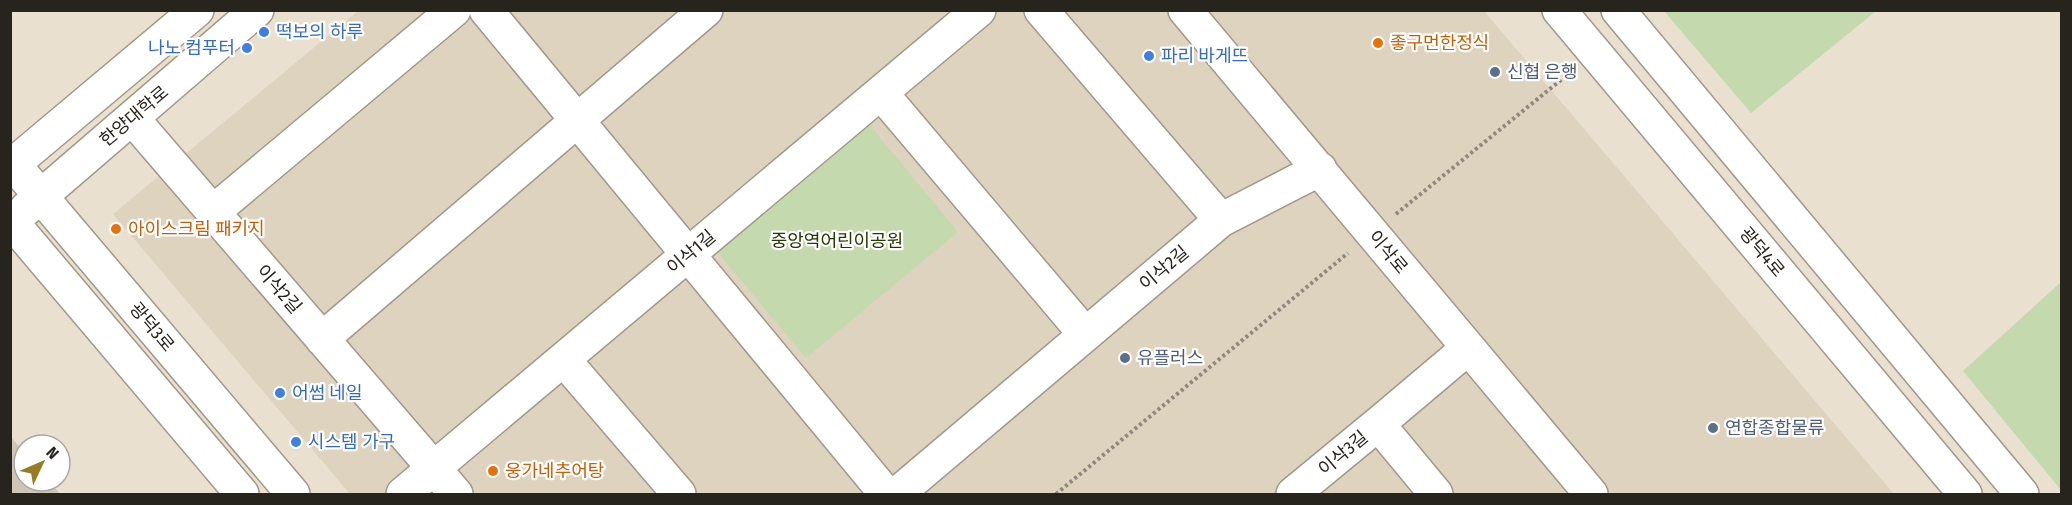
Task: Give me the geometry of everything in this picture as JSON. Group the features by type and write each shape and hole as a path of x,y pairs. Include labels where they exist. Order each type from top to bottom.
{"street":[{"path":"12,164 197,10"},
{"name":"한양대학로","path":"11,221 257,10"},
{"path":"213,212 454,10"},
{"path":"486,10 886,495"},
{"path":"322,339 706,10"},
{"name":"이삭1길","path":"403,495 980,10"},
{"path":"1041,10 1221,219"},
{"name":"이삭로","path":"1185,10 1591,495"},
{"name":"광덕4로","path":"1559,10 1965,495"},
{"path":"1618,10 2022,495"},
{"path":"881,93 1085,334"},
{"name":"이삭2길","path":"132,118 456,495"},
{"name":"광덕3로","path":"12,164 293,495"},
{"name":"이삭2길","path":"897,495 1221,219 1320,169"},
{"path":"11,221 242,495"},
{"path":"1378,424 1468,348"},
{"path":"564,360 679,495"},
{"name":"이삭3길","path":"1293,495 1378,424 1436,495"}],"shaded area":[{"path":"358,11 1484,11 1894,494 350,494 113,214"}],"green space":[{"path":"1664,11 1876,11 1751,113"},
{"name":"중앙역어린이공원","path":"868,123 958,232 806,358 716,250"},
{"path":"2061,282 2061,490 1963,371"}],"building":[{"path":"10,436 12,438 12,493 60,494 10,494"}],"place":[{"name":"떡보의 하루","path":"264,32"},
{"name":"좋구먼한정식","path":"1378,43"},
{"name":"나노 컴푸터","path":"247,48"},
{"name":"파리 바게뜨","path":"1149,56"},
{"name":"신협 은행","path":"1495,72"},
{"name":"아이스크림 패키지","path":"116,229"},
{"name":"유플러스","path":"1125,358"},
{"name":"어썸 네일","path":"280,393"},
{"name":"연합종합물류","path":"1713,428"},
{"name":"시스템 가구","path":"296,442"},
{"name":"웅가네추어탕","path":"493,471"}]}
